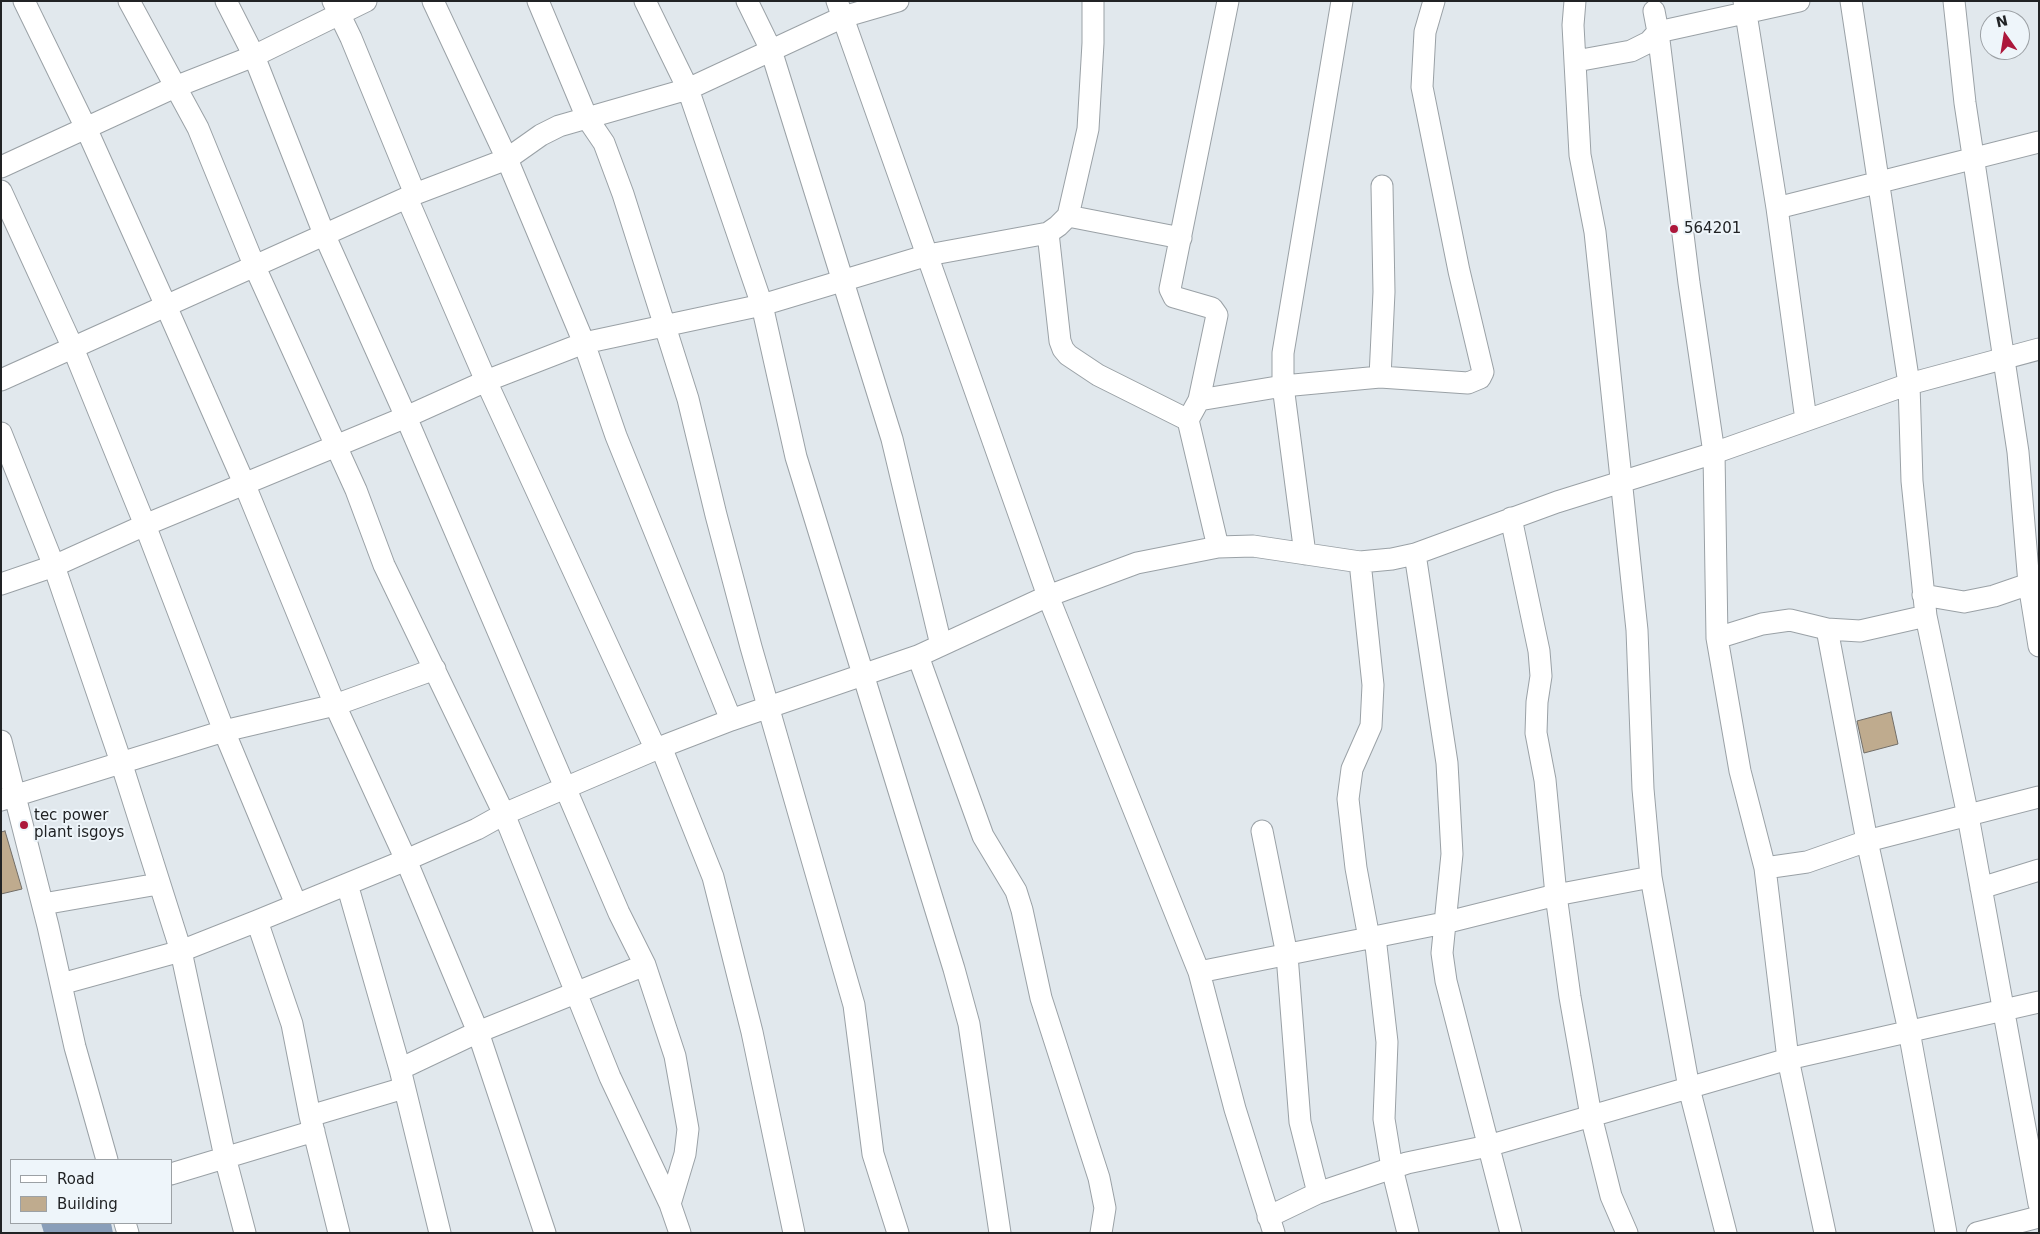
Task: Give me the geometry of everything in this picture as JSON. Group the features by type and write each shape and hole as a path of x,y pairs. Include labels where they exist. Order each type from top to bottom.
{"street":[{"path":"24,1 86,128 166,306 244,483 335,705 406,860 478,1032 545,1233"},
{"path":"129,1 198,128 254,265 356,490 384,565 504,814 610,1077 670,1204 680,1233"},
{"path":"226,1 254,56 324,234 406,417 565,790 619,913 646,965 674,1056 688,1129 686,1154 670,1204"},
{"path":"1,167 175,87 254,56 337,8 366,1"},
{"path":"434,1 508,159 584,344 616,436 731,720"},
{"path":"538,1 587,118 604,143 666,325 688,399 716,515 854,1005 873,1154 898,1233"},
{"path":"646,1 688,89 725,192 762,305 796,456 864,674 969,1024 1000,1233"},
{"path":"748,1 771,50 892,439 941,644"},
{"path":"1,380 411,196 508,159 541,135 559,126 688,89 771,50 840,9 898,1"},
{"path":"1,584 54,566 145,525 406,417 486,381 584,344 762,305 928,255 1048,233 1068,216 1088,129 1093,44 1093,1"},
{"path":"1218,547 1188,420 1199,400 1217,315 1212,308 1174,297 1170,289 1228,1"},
{"path":"1305,554 1283,386 1284,353 1342,1"},
{"path":"1199,400 1283,386 1380,377 1468,383 1475,381 1482,372 1459,271 1422,86 1425,32 1434,1"},
{"path":"1576,1 1573,25 1580,156 1595,232 1637,630 1643,790 1651,877 1689,1088 1726,1233"},
{"path":"1576,61 1631,51 1649,42 1658,32 1744,7 1799,1"},
{"path":"1851,1 1877,183 1910,384 1912,481 1926,616 1968,816 2039,1204"},
{"path":"1954,1 1965,102 2002,359 2018,452 2039,646"},
{"path":"1744,7 1777,208 1806,420"},
{"path":"337,8 486,381 658,749 713,877 752,1032 794,1233"},
{"path":"840,9 1048,596 1199,972 1234,1109 1271,1225 1318,1193 1392,1168 1488,1146 1788,1059 2039,1002"},
{"path":"1654,11 1689,283 1714,453 1718,638 1740,771 1765,868 1788,1059 1824,1233"},
{"path":"1777,208 2039,142"},
{"path":"1380,377 1384,292 1382,186"},
{"path":"1,191 73,348 145,525 224,731 296,904"},
{"path":"1068,216 1181,238"},
{"path":"1048,233 1060,341 1063,348 1068,354 1098,375 1188,420"},
{"path":"61,984 181,951 257,922 296,904 406,860 477,829 504,814 565,790 658,749 731,720 918,656 1048,596 1137,563 1218,547 1253,546 1360,562 1392,559 1415,554 1511,518 1621,481 1714,453 1910,384 2039,348"},
{"path":"1,433 54,566 121,762 158,884 181,951 225,1157 245,1233"},
{"path":"1511,518 1539,651 1542,676 1537,702 1536,733 1545,780 1556,895 1591,1116 1612,1196 1627,1233"},
{"path":"1415,554 1448,763 1452,854 1442,953 1446,982 1511,1233"},
{"path":"1360,562 1373,693 1371,726 1352,768 1348,799 1356,868 1372,937 1387,1042 1384,1119 1392,1168 1408,1233"},
{"path":"1924,595 1964,602 1994,596 2032,576"},
{"path":"1718,638 1762,624 1790,620 1827,629 1860,630 1926,616"},
{"path":"1827,629 1867,841 1909,1031 1946,1233"},
{"path":"918,656 983,836 1016,891 1022,910 1041,998 1099,1178 1105,1208 1101,1233"},
{"path":"9,798 224,731 335,705 435,669"},
{"path":"1,741 9,798 43,904 75,1047 107,1159"},
{"path":"1765,868 1807,862 1867,841 2039,797"},
{"path":"1262,831 1288,955 1300,1122 1318,1193"},
{"path":"1981,888 2039,870"},
{"path":"1199,972 1444,923 1556,895 1651,877"},
{"path":"43,904 158,884"},
{"path":"347,884 402,1078 440,1233"},
{"path":"257,922 292,1024 312,1123 339,1233"},
{"path":"172,1174 225,1157 312,1123 402,1078 478,1032 646,965"},
{"path":"1976,1233 2039,1217"}],"water":[{"path":"41,1224 111,1224 113,1233 44,1233"}],"building":[{"path":"1891,712 1898,744 1864,753 1857,721"},
{"path":"5,831 22,889 1,894 1,832"}],"place":[{"name":"564201","path":"1674,229"},
{"name":"tec power plant isgoys","path":"24,825"}]}
